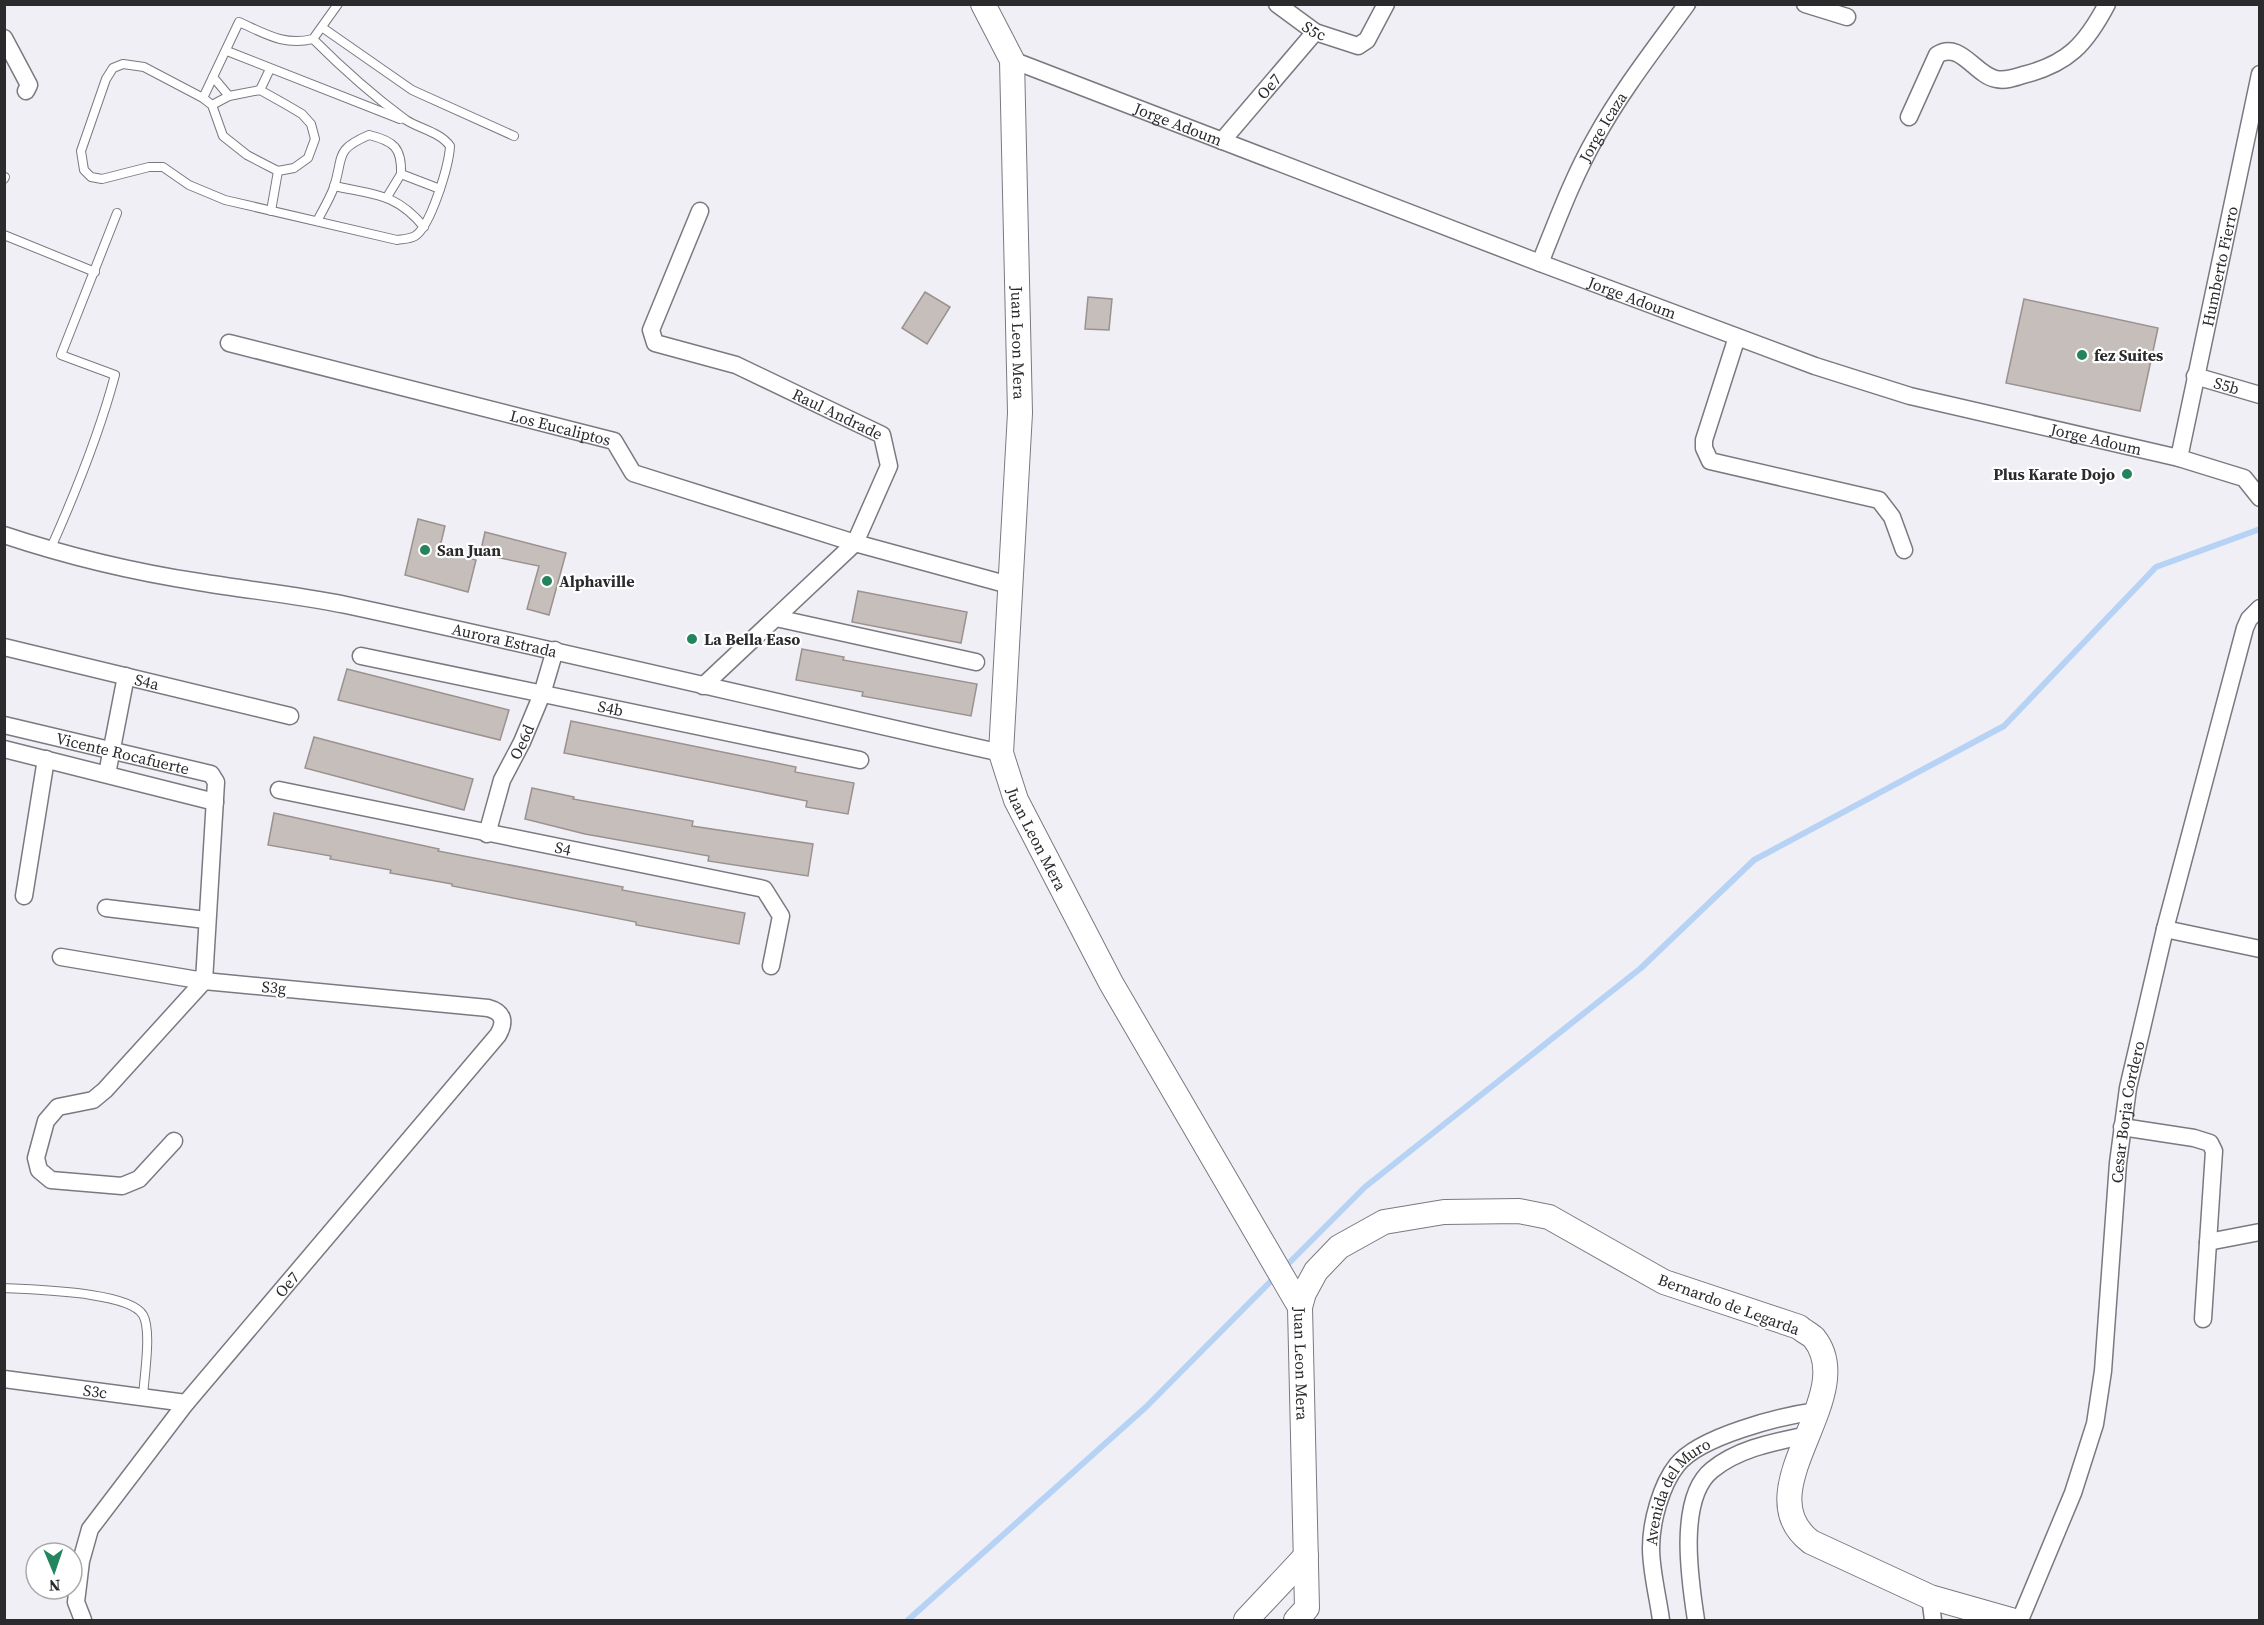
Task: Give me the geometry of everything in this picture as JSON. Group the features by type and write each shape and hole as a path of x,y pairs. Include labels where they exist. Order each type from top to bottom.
{"street":[{"name":"Juan Leon Mera","path":"983,4 1012,60 1020,413 1001,753 1016,800 1111,983 1300,1307 1306,1556 1303,1616"},
{"name":"S5c","path":"1277,4 1315,32 1358,46 1367,40 1386,4"},
{"name":"Jorge Icaza","path":"1540,263 1578,172 1595,139 1616,103 1687,4"},
{"path":"1805,4 1847,17"},
{"path":"1909,117 1937,55 1943,51 1956,52 1979,71 1995,79 2006,80 2040,71 2079,49 2107,4"},
{"name":"Oe7","path":"1222,141 1315,32"},
{"path":"4,38 29,85 26,91"},
{"name":"Jorge Adoum","path":"1012,60 1540,263 1863,382 1910,396 2179,459 2244,478 2259,498"},
{"name":"Humberto Fierro","path":"2179,459 2259,76"},
{"name":"Raul Andrade","path":"700,211 651,330 655,343 736,365 882,435 889,466 855,543 703,686"},
{"path":"1737,337 1704,440 1704,448 1710,461 1879,500 1892,517 1904,550"},
{"name":"Los Eucaliptos","path":"229,343 614,441 633,473 855,543 1010,585"},
{"name":"S5b","path":"2195,376 2259,394"},
{"name":"Aurora Estrada","path":"4,535 50,550 195,582 331,602 555,650 1001,753"},
{"name":"Cesar Borja Cordero","path":"2020,1620 2073,1493 2095,1424 2103,1371 2122,1127 2128,1088 2165,929 2245,628 2249,619 2259,608"},
{"path":"776,618 976,662"},
{"name":"S4a","path":"4,647 290,716"},
{"name":"Oe6d","path":"488,834 502,780 522,742 542,694 555,650"},
{"name":"S4b","path":"361,656 860,760"},
{"path":"108,774 126,676"},
{"name":"Vicente Rocafuerte","path":"4,725 211,774 216,782 204,981"},
{"name":"Vicente Rocafuerte","path":"4,749 214,802"},
{"path":"24,896 45,759"},
{"name":"S4","path":"279,790 764,890 782,916 771,966"},
{"path":"106,908 206,920"},
{"path":"2165,929 2259,949"},
{"name":"S3g","path":"61,957 204,981 488,1008 496,1010 503,1017"},
{"path":"174,1141 139,1179 122,1186 51,1180 39,1170 36,1158 46,1121 58,1107 93,1100 105,1090 204,981"},
{"name":"Oe7","path":"83,1620 76,1602 81,1562 90,1529 186,1403 498,1035 504,1026 503,1017"},
{"path":"2122,1127 2194,1138 2210,1143 2214,1151 2203,1319"},
{"name":"Bernardo de Legarda","path":"1300,1307 1304,1293 1316,1271 1339,1247 1384,1222 1444,1212 1519,1210 1549,1217 1664,1282 1799,1327 1814,1338 1823,1357 1824,1377 1817,1411 1796,1467 1789,1499 1789,1514 1799,1533 1811,1542 1932,1609 2011,1620"},
{"path":"2208,1242 2259,1232"},
{"name":"S3c","path":"4,1379 186,1403"},
{"name":"Avenida del Muro","path":"1661,1620 1651,1547 1661,1500 1678,1464 1701,1448 1755,1424 1817,1411"},
{"path":"1696,1620 1689,1575 1689,1515 1696,1495 1710,1471 1735,1456 1771,1442 1807,1435"},
{"path":"1246,1620 1306,1556"}],"lane":[{"path":"203,98 239,22 278,39 296,43 313,39 338,4"},
{"path":"323,28 412,90 514,136"},
{"path":"313,39 369,93 411,123"},
{"path":"212,105 229,96 260,90 302,114 311,124 315,139 308,158 294,168 278,171 247,155 222,136 212,105 203,98 136,64 123,64 113,68 106,79 81,151 84,170 91,177 102,179 149,167 163,167 208,194 397,240 415,236 424,227 440,189 450,146 445,140 411,123 227,51"},
{"path":"260,90 270,69"},
{"path":"213,77 229,96"},
{"path":"318,221 334,186 338,162 345,148 369,135 385,139 397,149 401,158 401,174 387,198"},
{"path":"272,211 278,171"},
{"path":"401,174 440,189"},
{"path":"334,186 403,204 424,227"},
{"path":"50,550 107,405 115,375 61,356 117,213"},
{"path":"4,235 95,272"},
{"path":"4,1288 71,1292 117,1300 138,1308 144,1316 147,1329 143,1397"}],"building":[{"path":"925,292 950,307 927,344 902,328"},
{"path":"1088,297 1112,299 1109,330 1085,329"},
{"name":"fez Suites","path":"2024,299 2158,328 2140,411 2006,383"},
{"path":"418,519 445,526 439,551 476,560 468,592 405,575"},
{"path":"485,532 566,553 549,615 527,609 539,566 480,554"},
{"path":"858,591 967,612 961,643 852,622"},
{"path":"802,649 844,657 843,660 977,684 971,716 862,696 863,692 796,680"},
{"path":"347,669 509,710 500,740 338,700"},
{"path":"571,721 796,767 795,772 854,783 848,814 806,807 807,801 564,753"},
{"path":"314,737 473,779 464,810 305,768"},
{"path":"532,788 574,797 573,799 693,821 692,826 813,844 808,876 708,861 709,856 585,834 525,819"},
{"path":"274,813 439,849 438,851 623,887 622,890 745,913 739,944 636,925 636,922 452,886 452,884 390,873 391,870 330,859 331,856 268,845"}],"waterway":[{"path":"1283,1269 1365,1187 1641,968 1754,860 2004,726 2156,567 2260,529"},
{"path":"908,1620 1146,1407 1276,1276"}],"place":[{"name":"fez Suites","path":"2082,355"},
{"name":"Plus Karate Dojo","path":"2127,474"},
{"name":"San Juan","path":"425,550"},
{"name":"Alphaville","path":"547,581"},
{"name":"La Bella Easo","path":"692,639"}]}
